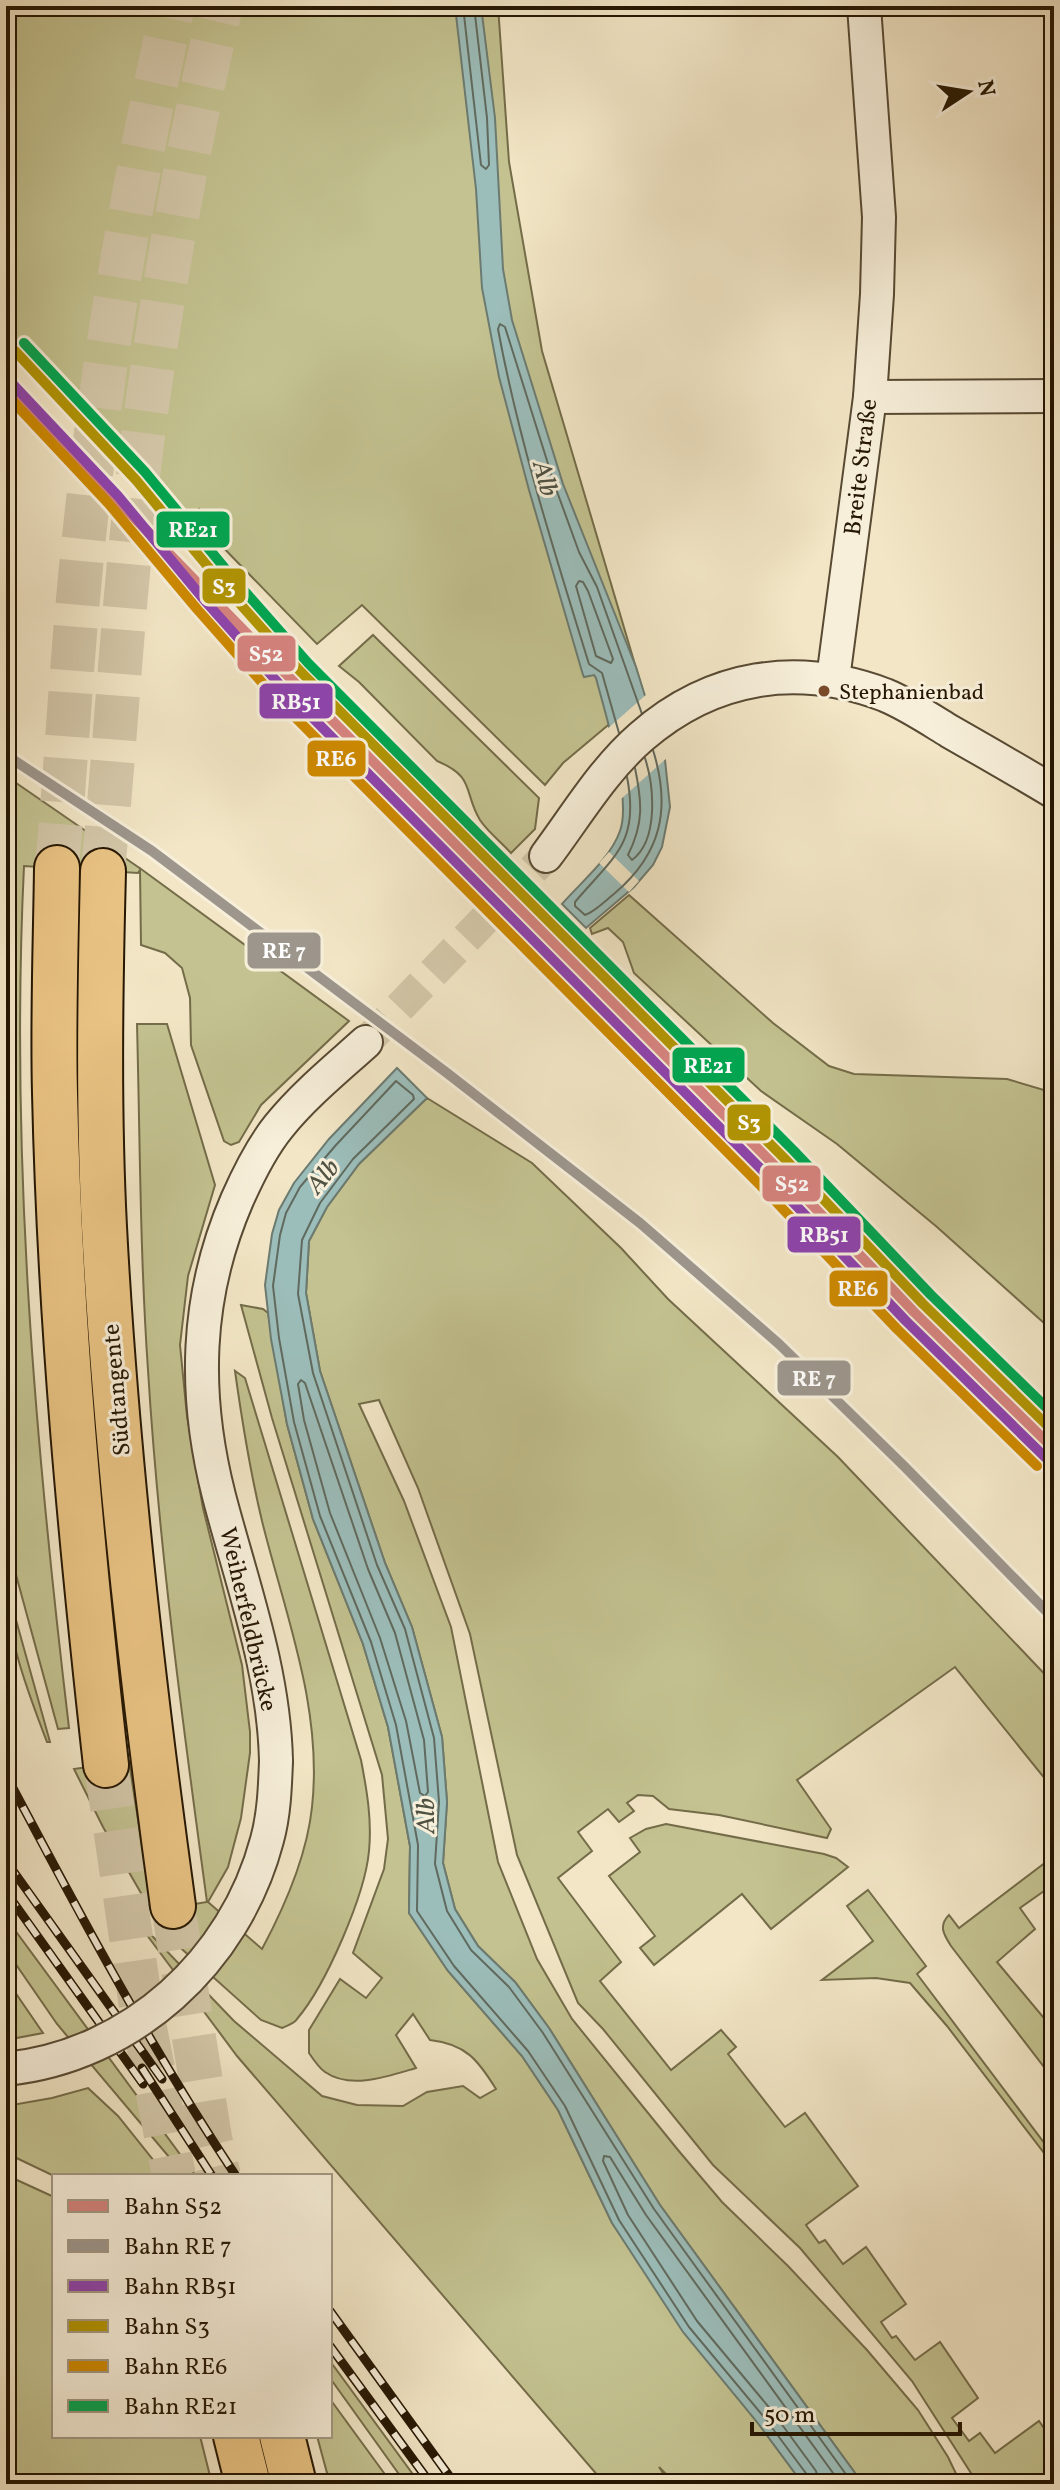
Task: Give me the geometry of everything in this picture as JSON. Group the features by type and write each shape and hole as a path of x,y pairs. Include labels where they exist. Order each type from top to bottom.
{"highway":[{"name":"Südtangente","path":"57,868 54,1089 63,1307 82,1549 106,1765"},
{"name":"Südtangente","path":"103,871 102,1126 111,1342 141,1659 173,1906"},
{"path":"236,2438 248,2484"},
{"path":"282,2438 294,2484"}],"street":[{"name":"Breite Straße","path":"833,679 870,397 879,217 864,6"},
{"path":"870,397 1054,396"},
{"path":"546,856 613,765 641,737 697,700 733,686 776,677 833,679 888,696 1054,792"},
{"name":"Weiherfeldbrücke","path":"6,2069 63,2057 125,2030 170,1999 196,1973 233,1922 259,1867 274,1803 275,1732 265,1661 218,1493 209,1445 202,1393 203,1317 219,1249 248,1176 278,1127 366,1042"}],"shaded area":[{"path":"6,6 498,6 509,162 542,351 644,695 563,763 545,785 362,605 317,644 213,537 213,525 199,509 191,517 39,365 6,338"},
{"path":"373,635 539,798 535,829 511,853 480,820 467,786 458,773 437,761 359,682 339,666"},
{"path":"6,776 141,869 349,1021 261,1105 239,1142 231,1145 224,1141 191,1045 190,998 182,968 165,953 141,945 140,870 138,873 24,866 20,1082 23,1190 36,1406 69,1728 58,1729 6,1538"},
{"path":"629,895 773,1023 829,1066 854,1074 1007,1079 1054,1093 1054,1332 937,1227 837,1144 761,1091 634,973 623,942 608,928 592,934 590,928"},
{"path":"137,1024 167,1024 215,1185 188,1276 180,1345 187,1416 203,1508 242,1665 250,1753 241,1818 228,1867 208,1902 262,1949 287,1898 300,1862 312,1807 314,1770 312,1734 300,1662 258,1502 235,1371 245,1378 361,1760 367,1794 369,1851 352,1915 320,1985 294,2022 282,2028 261,2020 164,1933 103,1827 74,1769 129,1761 152,1911 207,1902 158,1504 143,1284"},
{"path":"427,1098 532,1163 621,1248 668,1299 838,1457 1054,1684 1054,1790 955,1667 797,1780 831,1829 827,1838 719,1815 669,1809 653,1796 638,1795 627,1803 634,1811 619,1822 608,1809 578,1832 592,1851 558,1878 621,1962 600,1981 671,2070 721,2030 736,2047 728,2054 785,2127 805,2113 858,2186 806,2225 819,2243 825,2240 843,2264 866,2247 906,2304 881,2322 892,2338 896,2336 915,2360 940,2342 978,2398 952,2418 969,2441 980,2433 995,2453 1039,2421 1054,2443 1054,2484 978,2484 912,2381 800,2248 713,2165 603,2029 578,2003 517,1855 470,1634 418,1488 379,1400 359,1404 404,1501 451,1627 498,1862 537,1959 572,2019 678,2150 722,2202 867,2350 918,2410 961,2484 863,2484 660,2205 549,2028 515,1982 478,1946 455,1909 443,1863 447,1802 442,1737 412,1627 385,1563 320,1371 306,1293 309,1241 327,1207 359,1164"},
{"path":"241,1305 263,1309 268,1313 287,1424 313,1519 363,1644 388,1727 410,1846 409,1913 448,1971 522,2056 558,2110 612,2223 803,2484 676,2484 659,2467 670,2484 605,2484 237,2056 132,1915 234,2021 322,2096 357,2105 403,2106 427,2092 463,2086 480,2098 496,2089 470,2055 453,2045 430,2040 413,2014 396,2035 416,2068 370,2080 346,2080 325,2072 309,2053 309,2030 340,1979 366,1998 382,1978 353,1953 384,1869 388,1839 382,1775 272,1418"},
{"path":"6,1584 50,1742 47,1742 20,1664 10,1624"},
{"path":"666,1824 824,1854 848,1867 771,1929 742,1894 654,1965 640,1948 655,1936 609,1876 640,1852 630,1838 646,1829"},
{"path":"1054,1856 1054,1884 1020,1908 1035,1929 997,1962 1054,2030 1054,2080 951,1946 943,1927 949,1915 959,1928"},
{"path":"868,1890 926,1966 917,1974 1054,2156 1054,2166 947,2026 910,1983 876,1978 822,1980 873,1941 847,1906"},
{"path":"6,1918 195,2174 183,2174 57,2024 6,1950"},
{"path":"6,1979 43,2033 6,2040"},
{"path":"88,2088 118,2116 164,2174 52,2175 6,2153 6,2106"},
{"path":"6,2175 52,2196 52,2438 200,2438 212,2484 6,2484"},
{"path":"332,2364 420,2484 406,2484 332,2381"},
{"path":"332,2402 392,2484 330,2484 318,2438 332,2438"}],"water":[{"name":"Alb","path":"455,6 481,6 495,118 503,269 512,320 563,484 636,667 665,760 670,807 662,847 653,865 634,887 586,928 562,904 602,861 615,841 623,816 623,798 611,733 596,678 594,675 583,675 499,377 482,288 476,189"},
{"name":"Alb","path":"397,1068 427,1098 359,1164 327,1207 309,1241 306,1293 320,1371 385,1563 412,1627 442,1737 447,1802 443,1863 455,1909 478,1946 515,1982 549,2028 660,2205 863,2484 803,2484 683,2332 612,2223 558,2110 522,2056 448,1971 409,1913 410,1846 388,1727 363,1644 313,1519 287,1424 271,1339 265,1285 272,1234 279,1210 294,1183 329,1139"}],"pier":[{"path":"648,693 668,757 621,799 606,730"},
{"path":"609,852 639,881 629,892 599,863"}],"tunnel":[{"path":"57,868 77,605 97,426 130,215 173,6"},
{"path":"103,871 143,436 176,220 221,6"},
{"path":"366,1042 546,856"},
{"path":"106,1765 142,2013 174,2174"},
{"path":"173,1906 219,2174"}],"railway":[{"path":"6,1775 144,2028 235,2174"},
{"path":"6,1861 162,2079"},
{"path":"6,1892 143,2084"},
{"path":"142,2068 211,2174"},
{"path":"332,2314 455,2484"},
{"path":"332,2349 431,2484"}],"rail line":[{"name":"RE21","path":"24,343 145,472 308,663 794,1151 931,1295 1054,1415"},
{"name":"S3","path":"15,351 136,480 300,671 786,1160 923,1304 1054,1432"},
{"name":"RB51","path":"6,377 118,496 282,687 768,1176 906,1321 1046,1458"},
{"name":"S52","path":"6,386 291,679 777,1168 914,1312 1054,1449"},
{"name":"RE6","path":"6,394 109,504 274,696 760,1185 897,1329 1037,1466"}],"transit line":[{"path":"6,755 152,851 640,1223 779,1344 1054,1619"}],"place":[{"name":"Stephanienbad","path":"824,691"}]}
